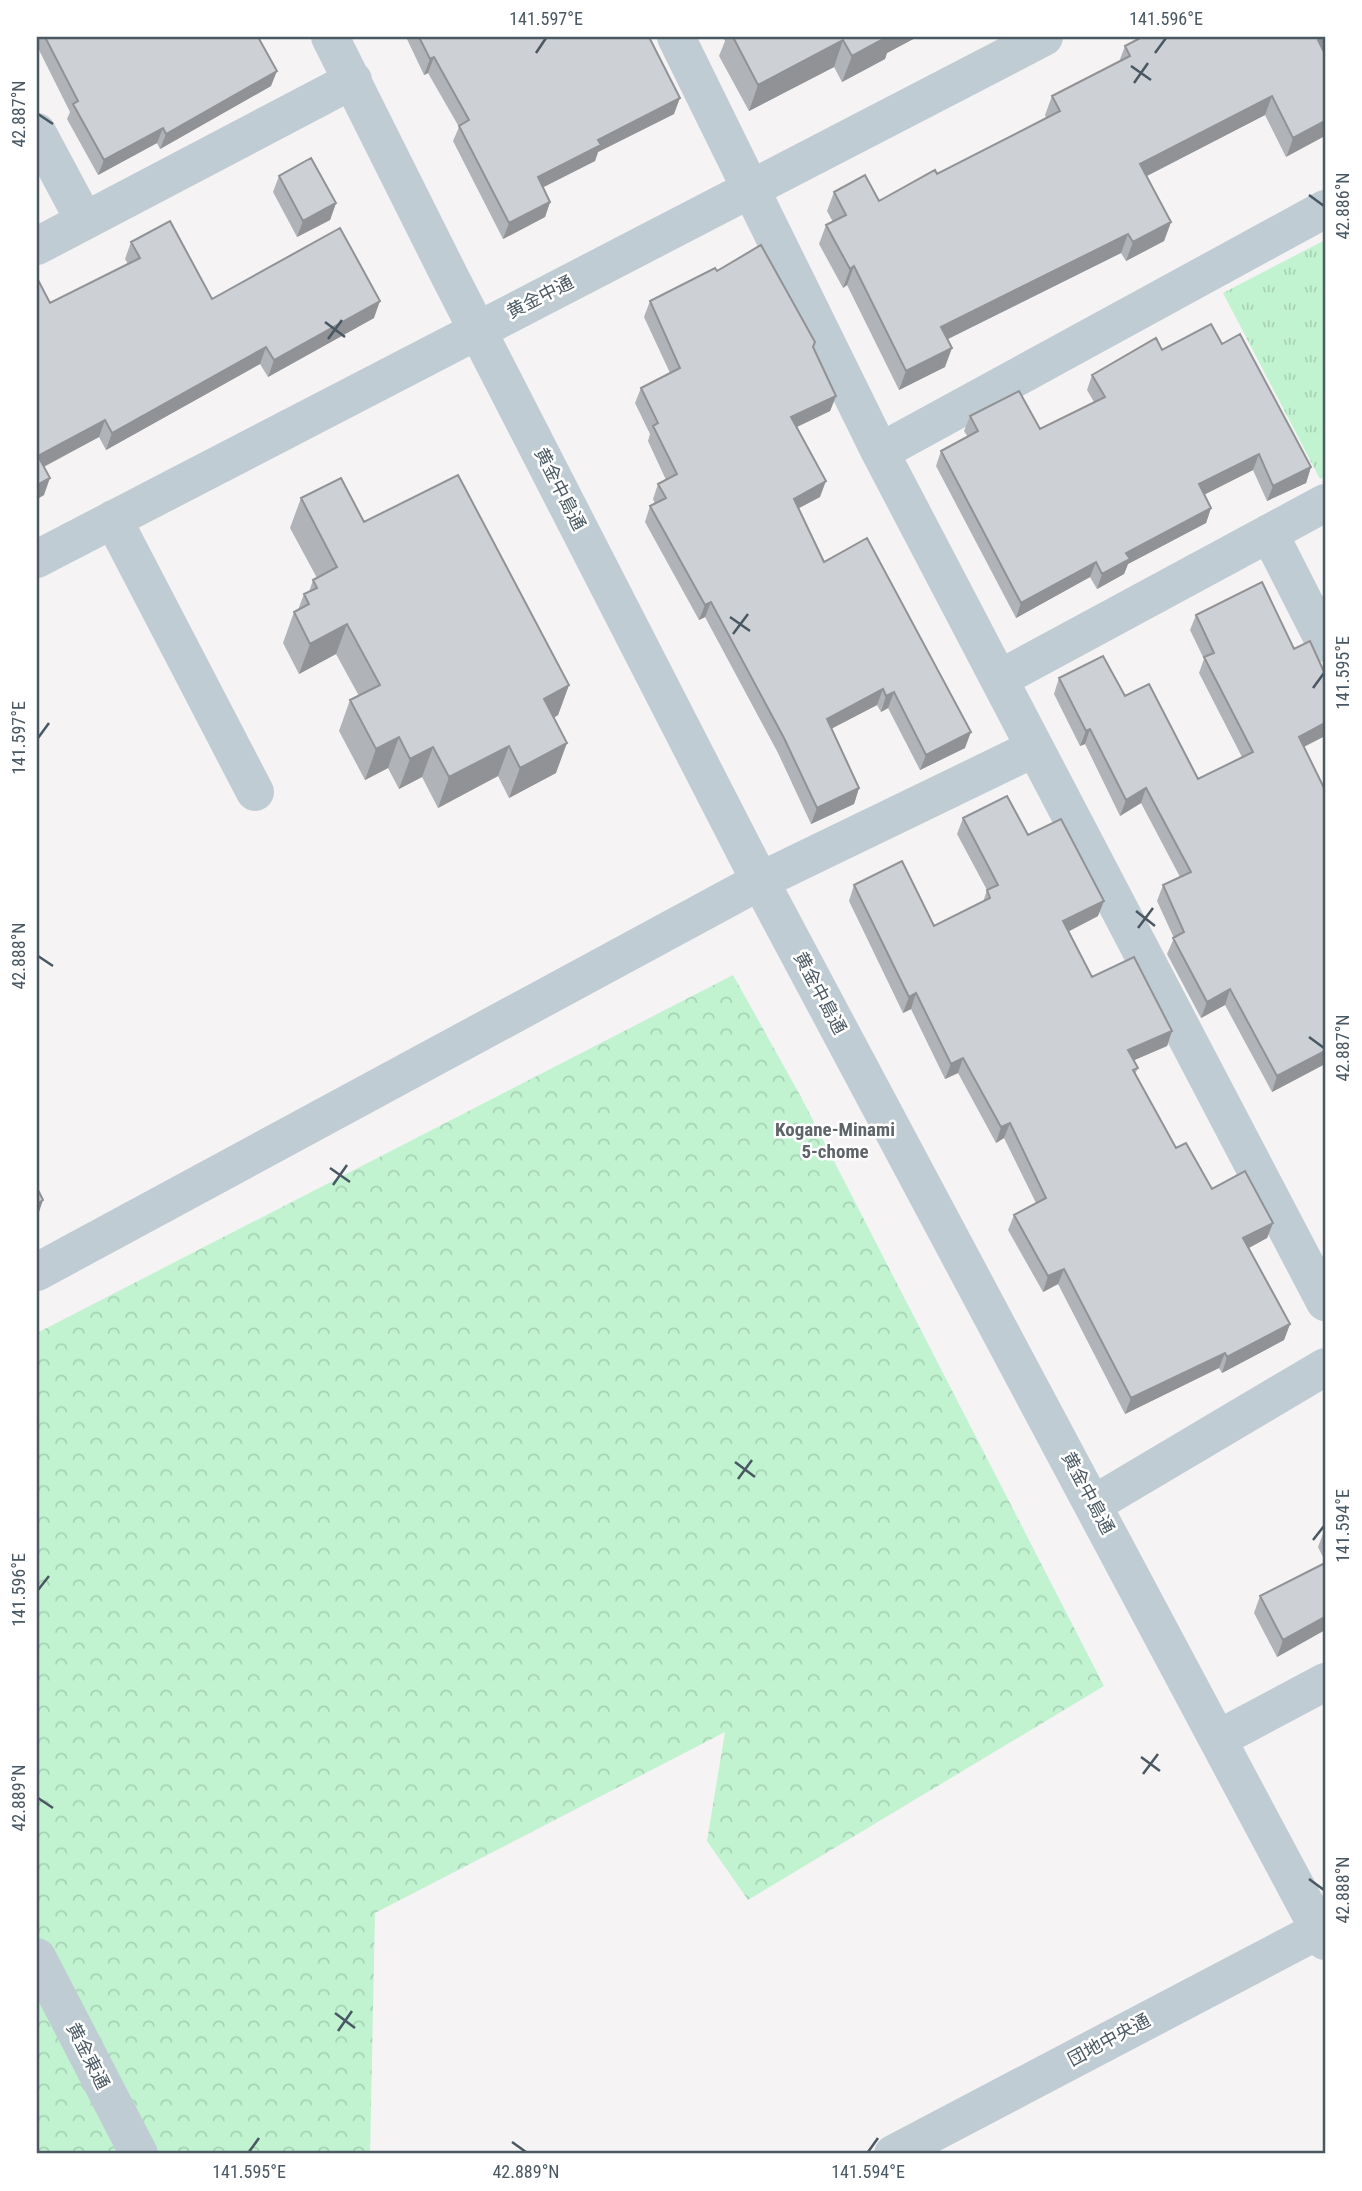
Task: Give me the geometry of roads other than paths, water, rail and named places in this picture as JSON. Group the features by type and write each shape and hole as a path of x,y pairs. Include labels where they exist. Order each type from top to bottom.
{"street":[{"name":"黄金中島通","path":"330,37 760,881 1323,1933"},
{"path":"676,37 753,188 880,452 1325,1302"},
{"name":"黄金中通","path":"37,559 1044,37"},
{"path":"37,246 353,80"},
{"path":"37,132 84,220"},
{"path":"880,452 1325,209"},
{"path":"999,679 1325,503"},
{"path":"113,519 255,792"},
{"path":"1269,533 1325,643"},
{"path":"37,1272 760,881 1035,748"},
{"path":"1094,1504 1325,1367"},
{"path":"1219,1739 1323,1690"},
{"name":"団地中央通","path":"893,2154 1323,1933"},
{"name":"黄金東通","path":"37,1957 139,2154"}],"district":[{"name":"Kogane-Minami 5-chome","path":"835,1140"}]}
